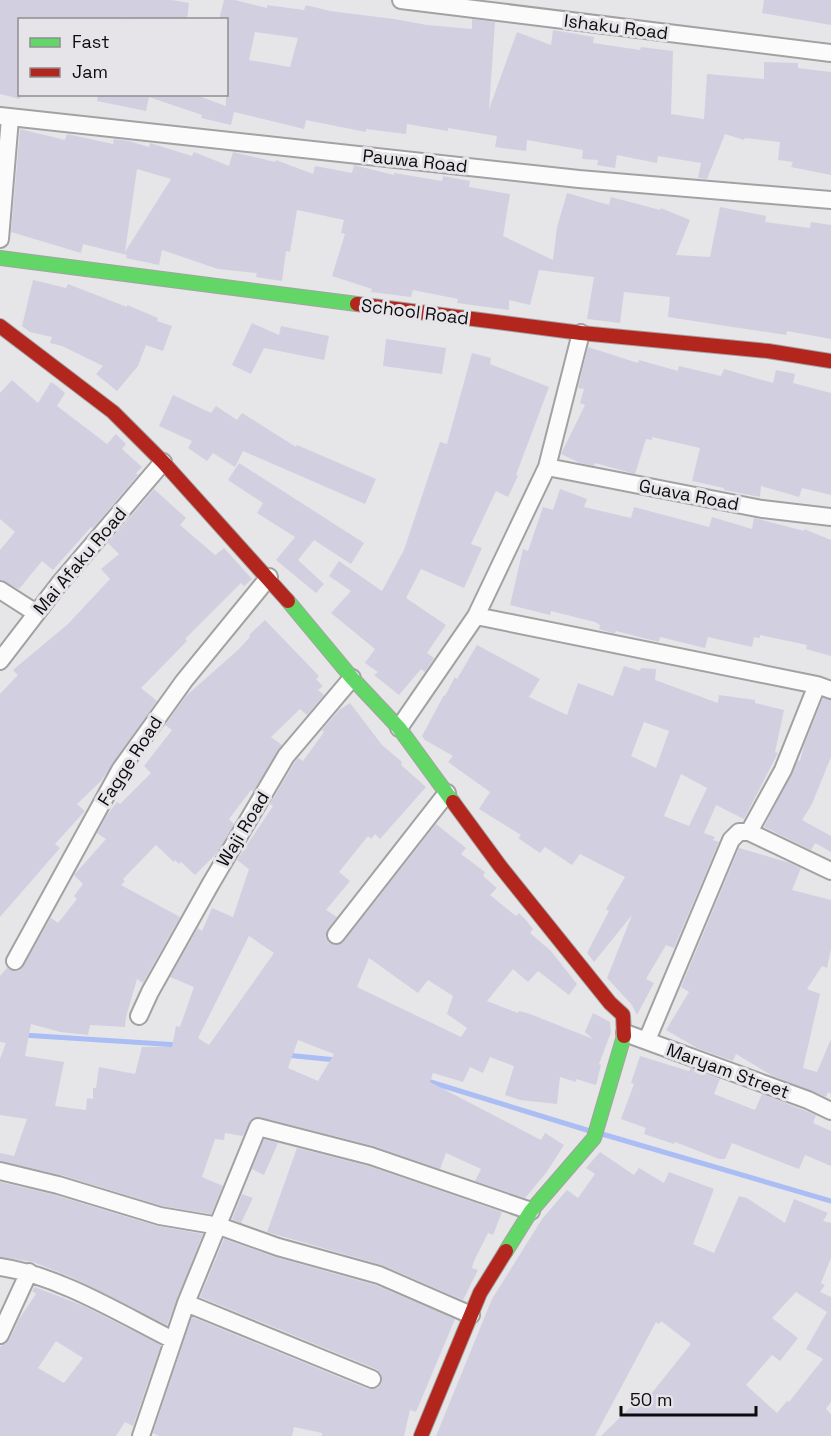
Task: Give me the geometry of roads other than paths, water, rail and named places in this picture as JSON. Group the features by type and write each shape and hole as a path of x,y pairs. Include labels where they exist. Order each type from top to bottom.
{"street":[{"name":"Ishaku Road","path":"401,0 831,53"},
{"name":"Pauwa Road","path":"5,117 579,179 831,200"},
{"path":"0,239 5,117"},
{"name":"School Road","path":"0,258 581,333 768,351 831,361"},
{"path":"0,326 113,412 163,462 269,577 352,678 399,728 500,866 610,1003 623,1015 625,1033 594,1138 531,1211 480,1293 421,1436"},
{"path":"399,728 476,616 547,467 581,333"},
{"name":"Mai Afaku Road","path":"0,661 36,613 163,462"},
{"name":"Guava Road","path":"547,467 762,509 831,517"},
{"name":"Fagge Road","path":"15,961 120,770 184,681 269,577"},
{"path":"0,590 36,613"},
{"path":"476,616 824,688 749,832"},
{"name":"Waji Road","path":"139,1016 150,992 286,756 352,678"},
{"path":"336,935 447,793"},
{"path":"647,1040 731,840 739,832 749,832 831,871"},
{"name":"Maryam Street","path":"625,1033 808,1100 831,1111"},
{"path":"141,1436 186,1303 258,1127 371,1156 531,1211"},
{"path":"0,1171 58,1185 160,1216 219,1226 278,1246 379,1275 471,1315"},
{"path":"0,1267 29,1272 65,1286 173,1340"},
{"path":"0,1335 29,1272"},
{"path":"186,1303 372,1378"}],"waterway":[{"path":"23,1035 178,1045"},
{"path":"286,1055 336,1060"},
{"path":"424,1080 590,1131"},
{"path":"602,1134 831,1201"}]}
